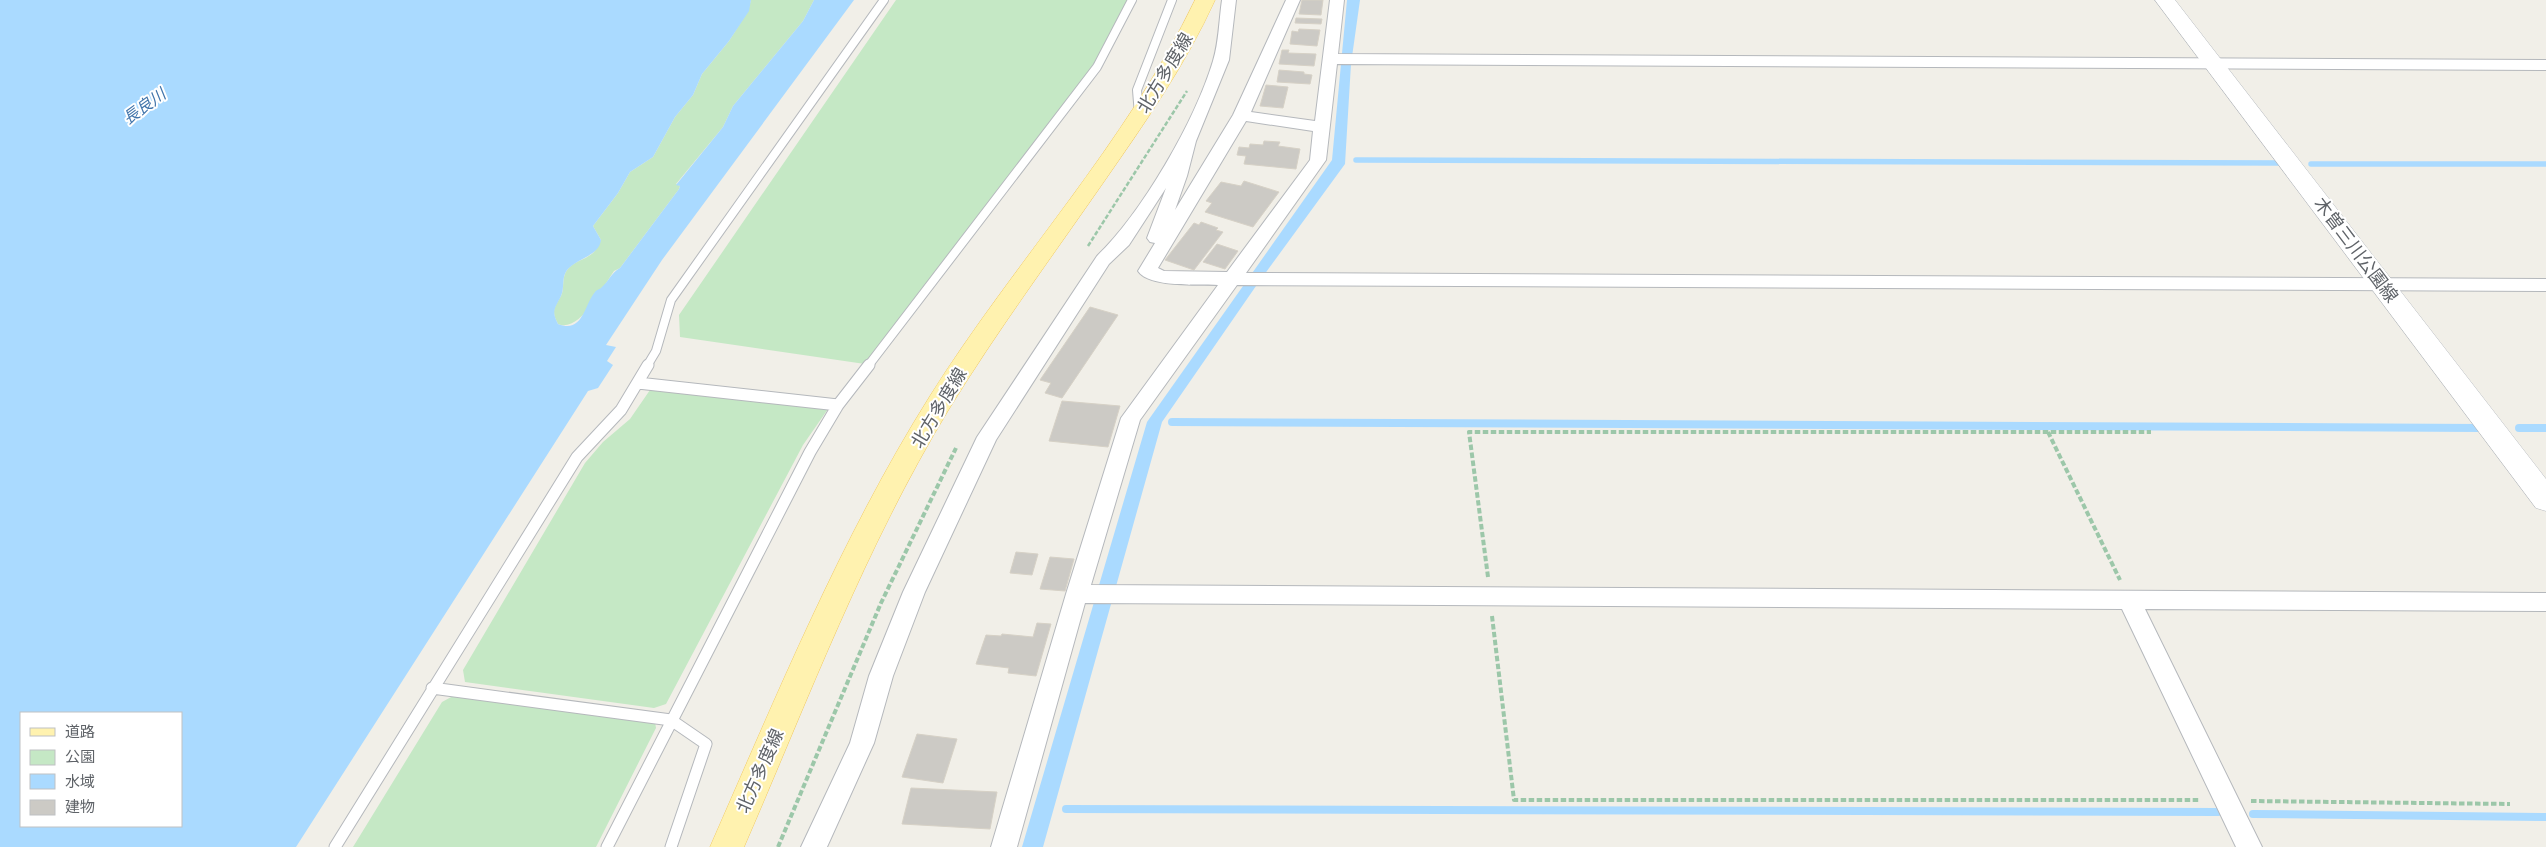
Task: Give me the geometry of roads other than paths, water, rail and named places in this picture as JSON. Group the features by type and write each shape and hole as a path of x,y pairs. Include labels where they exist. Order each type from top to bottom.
{"main road":[{"name":"北方多度線","path":"726,847 859,549 938,405 1139,116 1173,62 1205,0"},
{"name":"木曽三川公園線","path":"2165,0 2546,500"}],"street":[{"path":"1147,271 1188,141 1221,60 1229,0"},
{"path":"1147,271 1241,115 1293,0"},
{"path":"1004,847 1083,594 1131,418 1236,279 1318,160 1333,59 1337,0"},
{"path":"1333,59 2546,65"},
{"path":"1241,115 1322,127"},
{"path":"814,847 862,743 881,676 914,592 987,437 1103,260 1123,240 1188,141"},
{"path":"1147,271 1162,277 1236,279 2546,285"},
{"path":"1083,594 2546,602"},
{"path":"2130,600 2248,847"}],"lane":[{"path":"335,847 577,457 621,410 638,383 656,351 662,325 672,300 884,0"},
{"path":"607,847 810,452 838,405 1097,66 1132,0"},
{"path":"1139,116 1137,90 1172,0"},
{"path":"638,383 838,405"},
{"path":"432,688 671,720 706,744 671,847"}],"water":[{"name":"長良川","path":"0,0 751,0 749,11 729,41 702,74 693,95 675,117 653,157 630,172 618,193 593,226 601,240 596,250 567,270 562,293 554,313 558,324 566,326 578,322 596,290 601,288 614,272 620,268 679,189 680,186 676,185 723,127 733,106 803,21 814,0 854,0 662,260 606,345 616,347 607,361 613,365 598,388 588,391 296,847 0,847"},
{"path":"1347,0 1360,0 1351,64 1345,164 1256,286 1162,422 1043,847 1022,847 1147,422 1332,160"}],"waterway":[{"path":"1356,160 2281,163"},
{"path":"2311,164 2546,164"},
{"path":"1172,422 2481,428"},
{"path":"2519,428 2546,428"},
{"path":"1066,809 2218,812"},
{"path":"2253,814 2546,817"}]}
